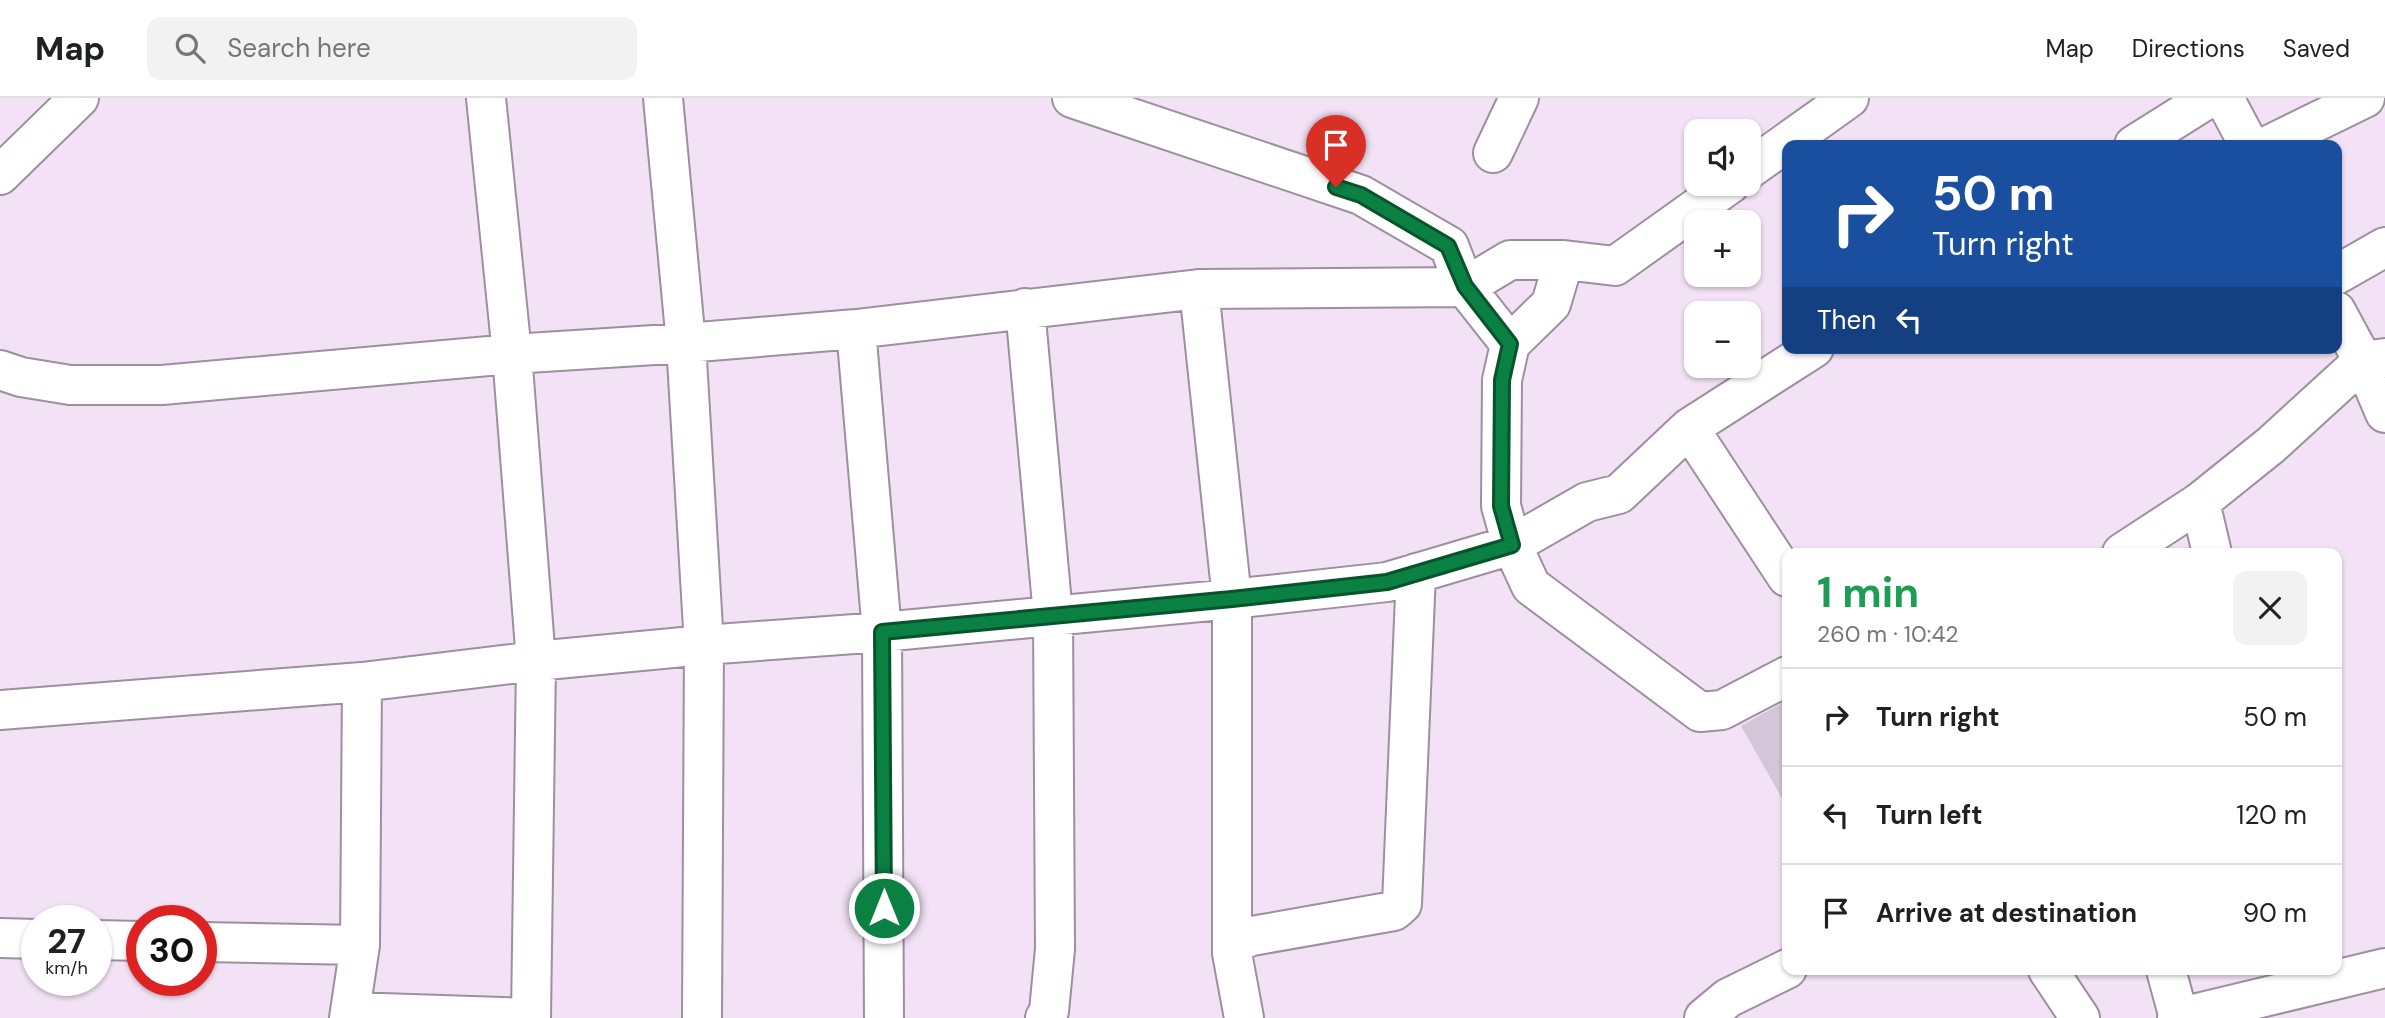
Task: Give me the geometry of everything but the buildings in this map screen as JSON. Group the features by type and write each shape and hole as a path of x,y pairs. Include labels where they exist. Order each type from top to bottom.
{"street":[{"path":"362,682 360,946 350,1015 530,1018 536,661 512,354 486,98"},
{"path":"663,98 686,343 704,645 702,1018"},
{"path":"1493,153 1519,98"},
{"path":"1790,140 1849,98"},
{"path":"2142,140 2209,98"},
{"path":"2224,98 2246,140"},
{"path":"2280,140 2365,98"},
{"path":"1086,101 1361,195 1448,246 1465,286 1510,344"},
{"path":"0,174 66,103"},
{"path":"1761,161 1782,146"},
{"path":"0,370 21,377 71,385 162,385 512,354 856,329 1199,289 1465,286 1510,260 1564,260 1615,266 1713,196"},
{"path":"2342,272 2385,247"},
{"path":"1564,260 1551,304 1510,344 1502,380 1501,506 1512,545 1531,586 1700,712 1722,710 1782,679"},
{"path":"1199,289 1232,599 1231,953 1244,1018"},
{"path":"1025,308 1053,615 1055,949 1049,1012 1045,1018"},
{"path":"2342,319 2374,360 2385,413"},
{"path":"856,329 882,632 884,1018"},
{"path":"0,710 362,682 536,661 882,632 1387,582 1512,545 1587,502 1619,494 1689,428 1805,354"},
{"path":"2130,548 2200,502 2374,360"},
{"path":"1689,428 1782,569"},
{"path":"2200,502 2211,548"},
{"path":"1231,953 1238,941 1252,936 1394,911 1402,904 1416,573"},
{"path":"0,938 21,939"},
{"path":"217,942 360,946"},
{"path":"2342,973 2385,968"},
{"path":"1704,1018 1728,998 1782,971"},
{"path":"2051,975 2080,1018"},
{"path":"2167,975 2178,1018 2313,977"}],"route":[{"path":"884,908 882,632 1387,582 1512,545 1501,506 1502,380 1510,344 1465,286 1448,246 1361,195 1336,187"}]}
